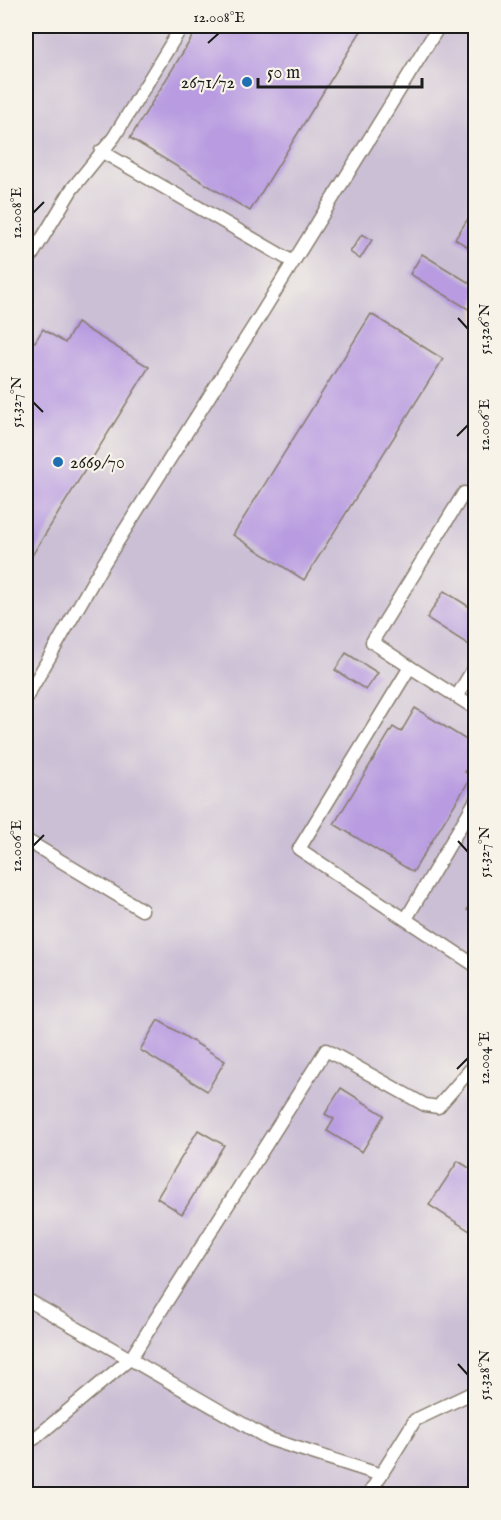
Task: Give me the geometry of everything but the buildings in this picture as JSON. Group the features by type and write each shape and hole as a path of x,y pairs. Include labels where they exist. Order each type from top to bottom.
{"lane":[{"path":"26,265 72,189 114,137 182,26"},
{"path":"26,698 99,571 439,26"},
{"path":"101,151 293,262"},
{"path":"476,500 464,492 372,642 476,709"},
{"path":"457,696 476,664"},
{"path":"410,667 299,849 476,966"},
{"path":"406,919 476,800"},
{"path":"26,842 142,910"},
{"path":"26,1431 34,1439 130,1358 326,1050 425,1105 438,1107 476,1063"},
{"path":"26,1299 269,1439 381,1475"},
{"path":"369,1494 415,1420 476,1391"}],"shaded area":[{"path":"26,26 475,26 475,1494 26,1494"}],"place":[{"name":"2671/72","path":"247,82"},
{"name":"2669/70","path":"58,462"}]}
